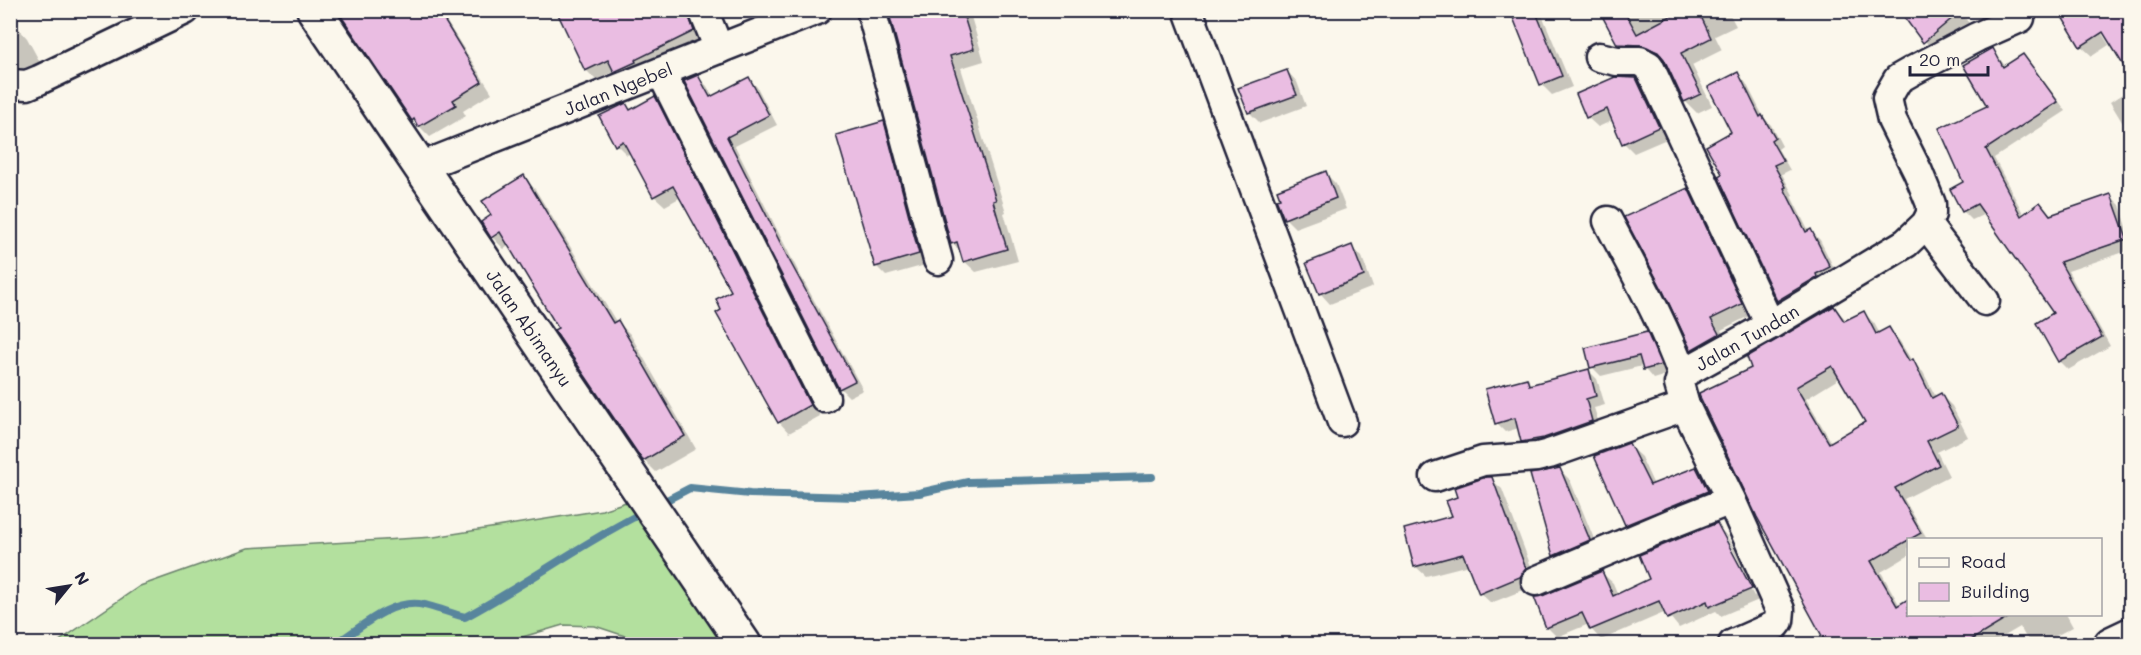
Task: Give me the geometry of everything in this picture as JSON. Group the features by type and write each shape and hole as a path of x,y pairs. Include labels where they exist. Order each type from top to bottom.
{"street":[{"path":"10,84 27,85 39,80 185,10"},
{"name":"Jalan Abimanyu","path":"314,10 744,645"},
{"path":"703,10 720,49"},
{"name":"Jalan Ngebel","path":"420,167 817,10"},
{"path":"871,10 938,260"},
{"path":"1188,10 1341,422"},
{"path":"1985,301 1926,224 1931,214 1931,204 1892,120 1887,98 1898,79 2022,13"},
{"path":"1599,57 1617,61 1640,61 1649,66 1770,325"},
{"path":"662,72 825,398"},
{"path":"1608,221 1676,357 1682,374"},
{"name":"Jalan Tundan","path":"1733,645 1776,625 1781,616 1780,610 1731,500 1684,406 1678,384 1682,374 1770,325 1906,243 1926,224"},
{"path":"1435,477 1483,461 1537,458 1684,406"},
{"path":"1536,581 1731,500"},
{"path":"2111,645 2130,635"}],"green space":[{"path":"629,501 722,641 643,642 595,626 563,625 499,644 55,644 140,586 247,548 434,537 602,510"}],"building":[{"path":"337,10 438,10 482,82 453,100 456,105 418,127"},
{"path":"556,10 687,10 694,31 614,72 608,60 585,71"},
{"path":"888,10 962,10 974,49 950,56 996,200 993,201 1007,249 963,262 957,242 951,244"},
{"path":"1510,10 1535,10 1562,76 1540,85"},
{"path":"1599,10 1624,10 1637,34 1682,10 1698,10 1711,38 1681,53 1701,94 1684,102 1664,59 1658,52 1641,45 1617,44"},
{"path":"1899,10 1962,10 1923,43"},
{"path":"2058,10 2130,10 2130,76 2103,32 2080,47"},
{"path":"1993,48 2003,67 2023,54 2058,102 1986,149 2021,216 2040,202 2050,215 2111,194 2127,239 2060,262 2102,337 2058,362 2036,323 2053,313 1977,204 1962,212 1950,189 1963,182 1939,128 1987,106 1963,65"},
{"path":"1287,70 1297,95 1248,113 1238,88"},
{"path":"1738,72 1760,117 1762,115 1775,137 1771,140 1783,161 1774,165 1786,187 1784,188 1806,232 1811,229 1830,267 1777,301 1718,176 1722,174 1706,146 1731,132 1708,87"},
{"path":"698,75 710,97 749,77 769,115 727,137 788,258 855,381 839,389 684,81"},
{"path":"1615,77 1636,78 1659,127 1622,144 1607,109 1586,118 1576,94"},
{"path":"655,96 810,405 778,423 716,313 721,310 716,299 731,291 673,186 653,197 623,141 615,146 599,116 626,103 630,110"},
{"path":"884,121 919,254 875,267 836,135"},
{"path":"1326,171 1336,198 1284,219 1276,199 1280,198 1277,190"},
{"path":"524,175 613,323 618,320 685,436 643,461 554,330 558,328 500,232 491,238 481,222 491,215 482,201"},
{"path":"1688,188 1742,304 1711,319 1719,334 1691,350 1624,217"},
{"path":"1352,245 1364,276 1319,294 1306,263"},
{"path":"1834,306 1844,321 1864,311 1876,334 1889,327 1909,361 1913,359 1932,398 1941,393 1958,426 1927,441 1939,465 1895,488 1921,533 1907,538 1907,541 1871,561 1897,606 1907,600 1907,616 2011,616 1963,645 1827,645 1757,517 1699,393 1751,368 1747,357","holes":["1832,366 1865,422 1829,443 1796,387"]},
{"path":"1647,332 1661,365 1643,370 1639,356 1590,368 1585,348"},
{"path":"1589,369 1596,396 1586,399 1592,421 1544,438 1521,442 1515,418 1495,424 1485,389 1527,378 1529,385"},
{"path":"1629,443 1650,485 1696,467 1708,491 1625,525 1594,456"},
{"path":"1560,468 1590,540 1553,556 1530,474"},
{"path":"1492,477 1526,569 1520,577 1479,594 1463,554 1414,567 1404,529 1452,516 1446,501 1457,497 1454,488"},
{"path":"1717,523 1752,589 1709,607 1707,601 1667,619 1659,601 1590,630 1582,613 1546,628 1534,597 1542,596 1602,571 1613,596 1649,579 1639,555"}],"waterway":[{"path":"659,504 690,488 750,494 857,497 919,493 968,482 1152,477"},
{"path":"335,644 374,617 407,604 424,605 465,617 640,514"}]}
